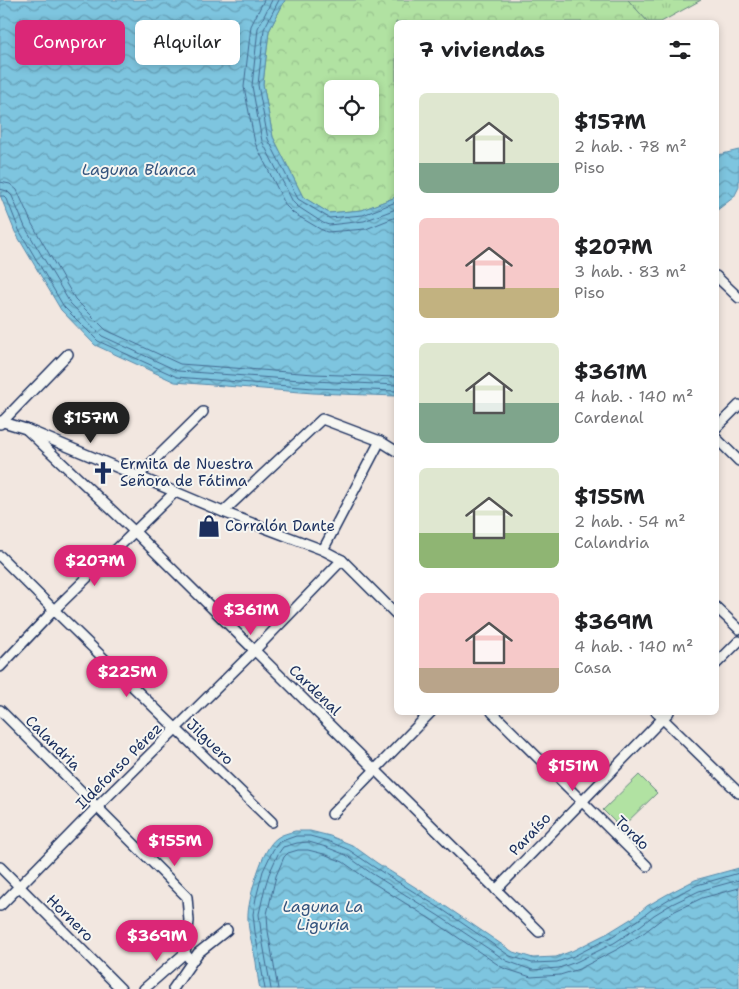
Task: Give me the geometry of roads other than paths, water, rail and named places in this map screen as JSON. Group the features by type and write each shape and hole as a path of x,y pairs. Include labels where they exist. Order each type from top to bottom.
{"street":[{"path":"719,279 739,298"},
{"path":"68,354 1,422 26,429 223,512 323,550 342,560 394,612"},
{"path":"719,425 739,405"},
{"path":"138,476 203,412"},
{"path":"223,512 322,419 380,441 394,451"},
{"name":"Cardenal","path":"26,429 135,532 539,932"},
{"path":"323,550 380,441"},
{"path":"719,441 739,461"},
{"path":"0,667 54,610 175,492"},
{"name":"Jilguero","path":"0,556 272,822"},
{"name":"Ildefonso Pérez","path":"0,906 342,560"},
{"path":"719,609 739,629"},
{"path":"719,661 739,641"},
{"name":"Calandria","path":"0,710 188,897 189,921 185,953"},
{"path":"332,814 428,715"},
{"name":"Tordo","path":"495,715 647,866"},
{"path":"663,715 739,793"},
{"name":"Paraíso","path":"496,890 663,715"},
{"name":"Hornero","path":"0,867 121,989"},
{"path":"173,989 198,953 227,930"},
{"path":"144,989 185,953 192,962"}],"water":[{"name":"Laguna Blanca","path":"0,0 285,0 269,31 263,84 273,137 303,197 329,213 362,210 394,198 394,396 313,393 175,382 95,345 61,310 15,232 0,195"},
{"path":"739,150 739,187 734,197 719,209 719,155"},
{"name":"Laguna La Liguria","path":"295,831 310,831 330,836 352,845 513,952 533,958 556,957 572,951 608,933 634,917 647,906 695,880 739,868 739,989 260,989 248,925 251,895 266,851 277,838"}],"place":[{"name":"Ermita de Nuestra Señora de Fátima","path":"103,473"},
{"name":"Corralón Dante","path":"209,526"}]}
